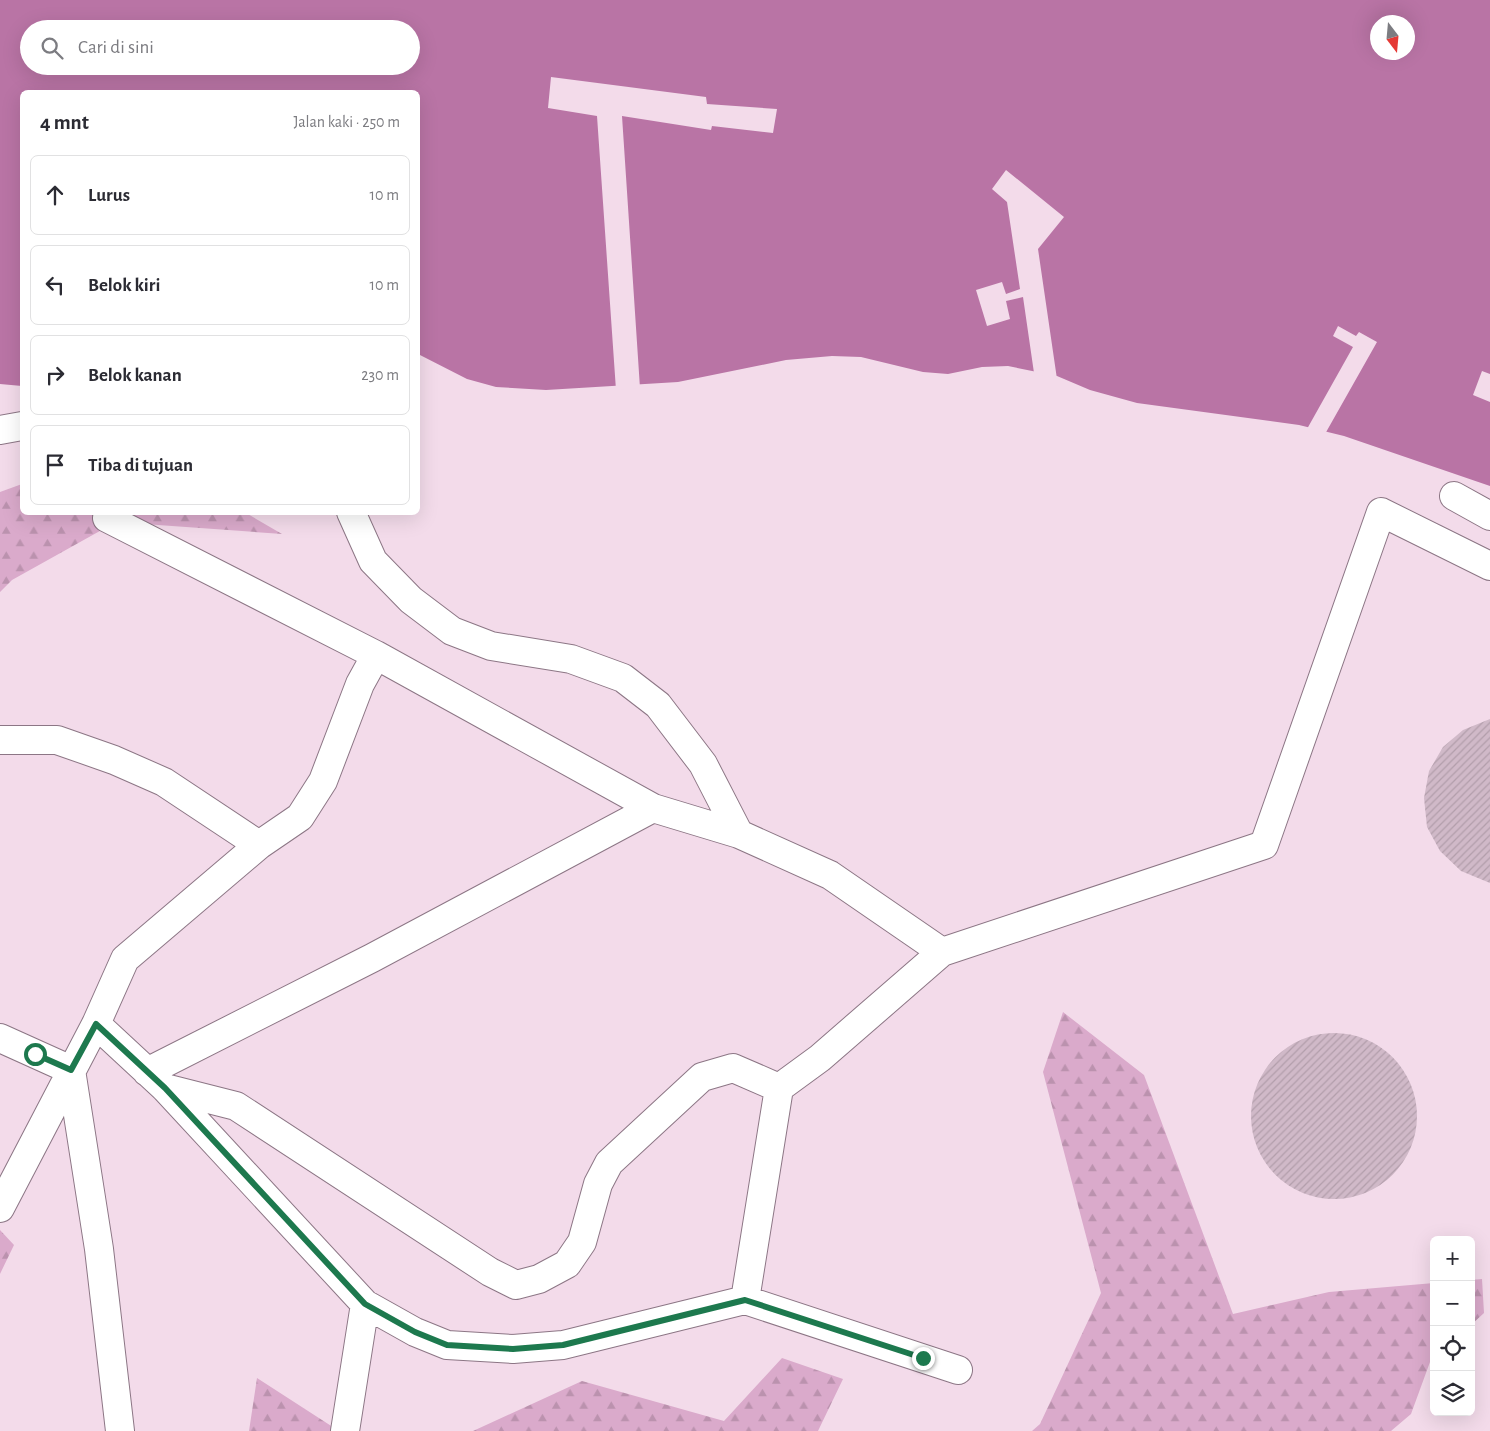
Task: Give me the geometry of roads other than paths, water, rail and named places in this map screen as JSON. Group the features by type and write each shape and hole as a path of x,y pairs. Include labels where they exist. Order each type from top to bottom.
{"lane":[{"path":"0,430 20,426"},
{"path":"1454,496 1490,516"},
{"path":"745,1300 779,1088 820,1058 942,952 1264,845 1381,512 1490,566"},
{"path":"352,515 373,561 411,600 452,631 491,646 571,659 623,678 658,705 704,764 739,834"},
{"path":"107,518 376,655 653,808 739,834 830,875 942,952"},
{"path":"0,1208 96,1024 125,958 259,845 300,817 323,782 360,684 376,655"},
{"path":"0,740 57,740 114,760 164,782 259,845"},
{"path":"156,1080 372,958 653,808"},
{"path":"96,1024 156,1080 365,1304 415,1332 447,1345 513,1349 563,1345 745,1300 958,1370"},
{"path":"0,1038 71,1070"},
{"path":"156,1080 236,1106 490,1272 516,1285 539,1279 567,1264 582,1242 598,1184 609,1164 702,1077 733,1068 779,1088"},
{"path":"71,1070 99,1249 120,1431"},
{"path":"346,1431 365,1304"}]}
